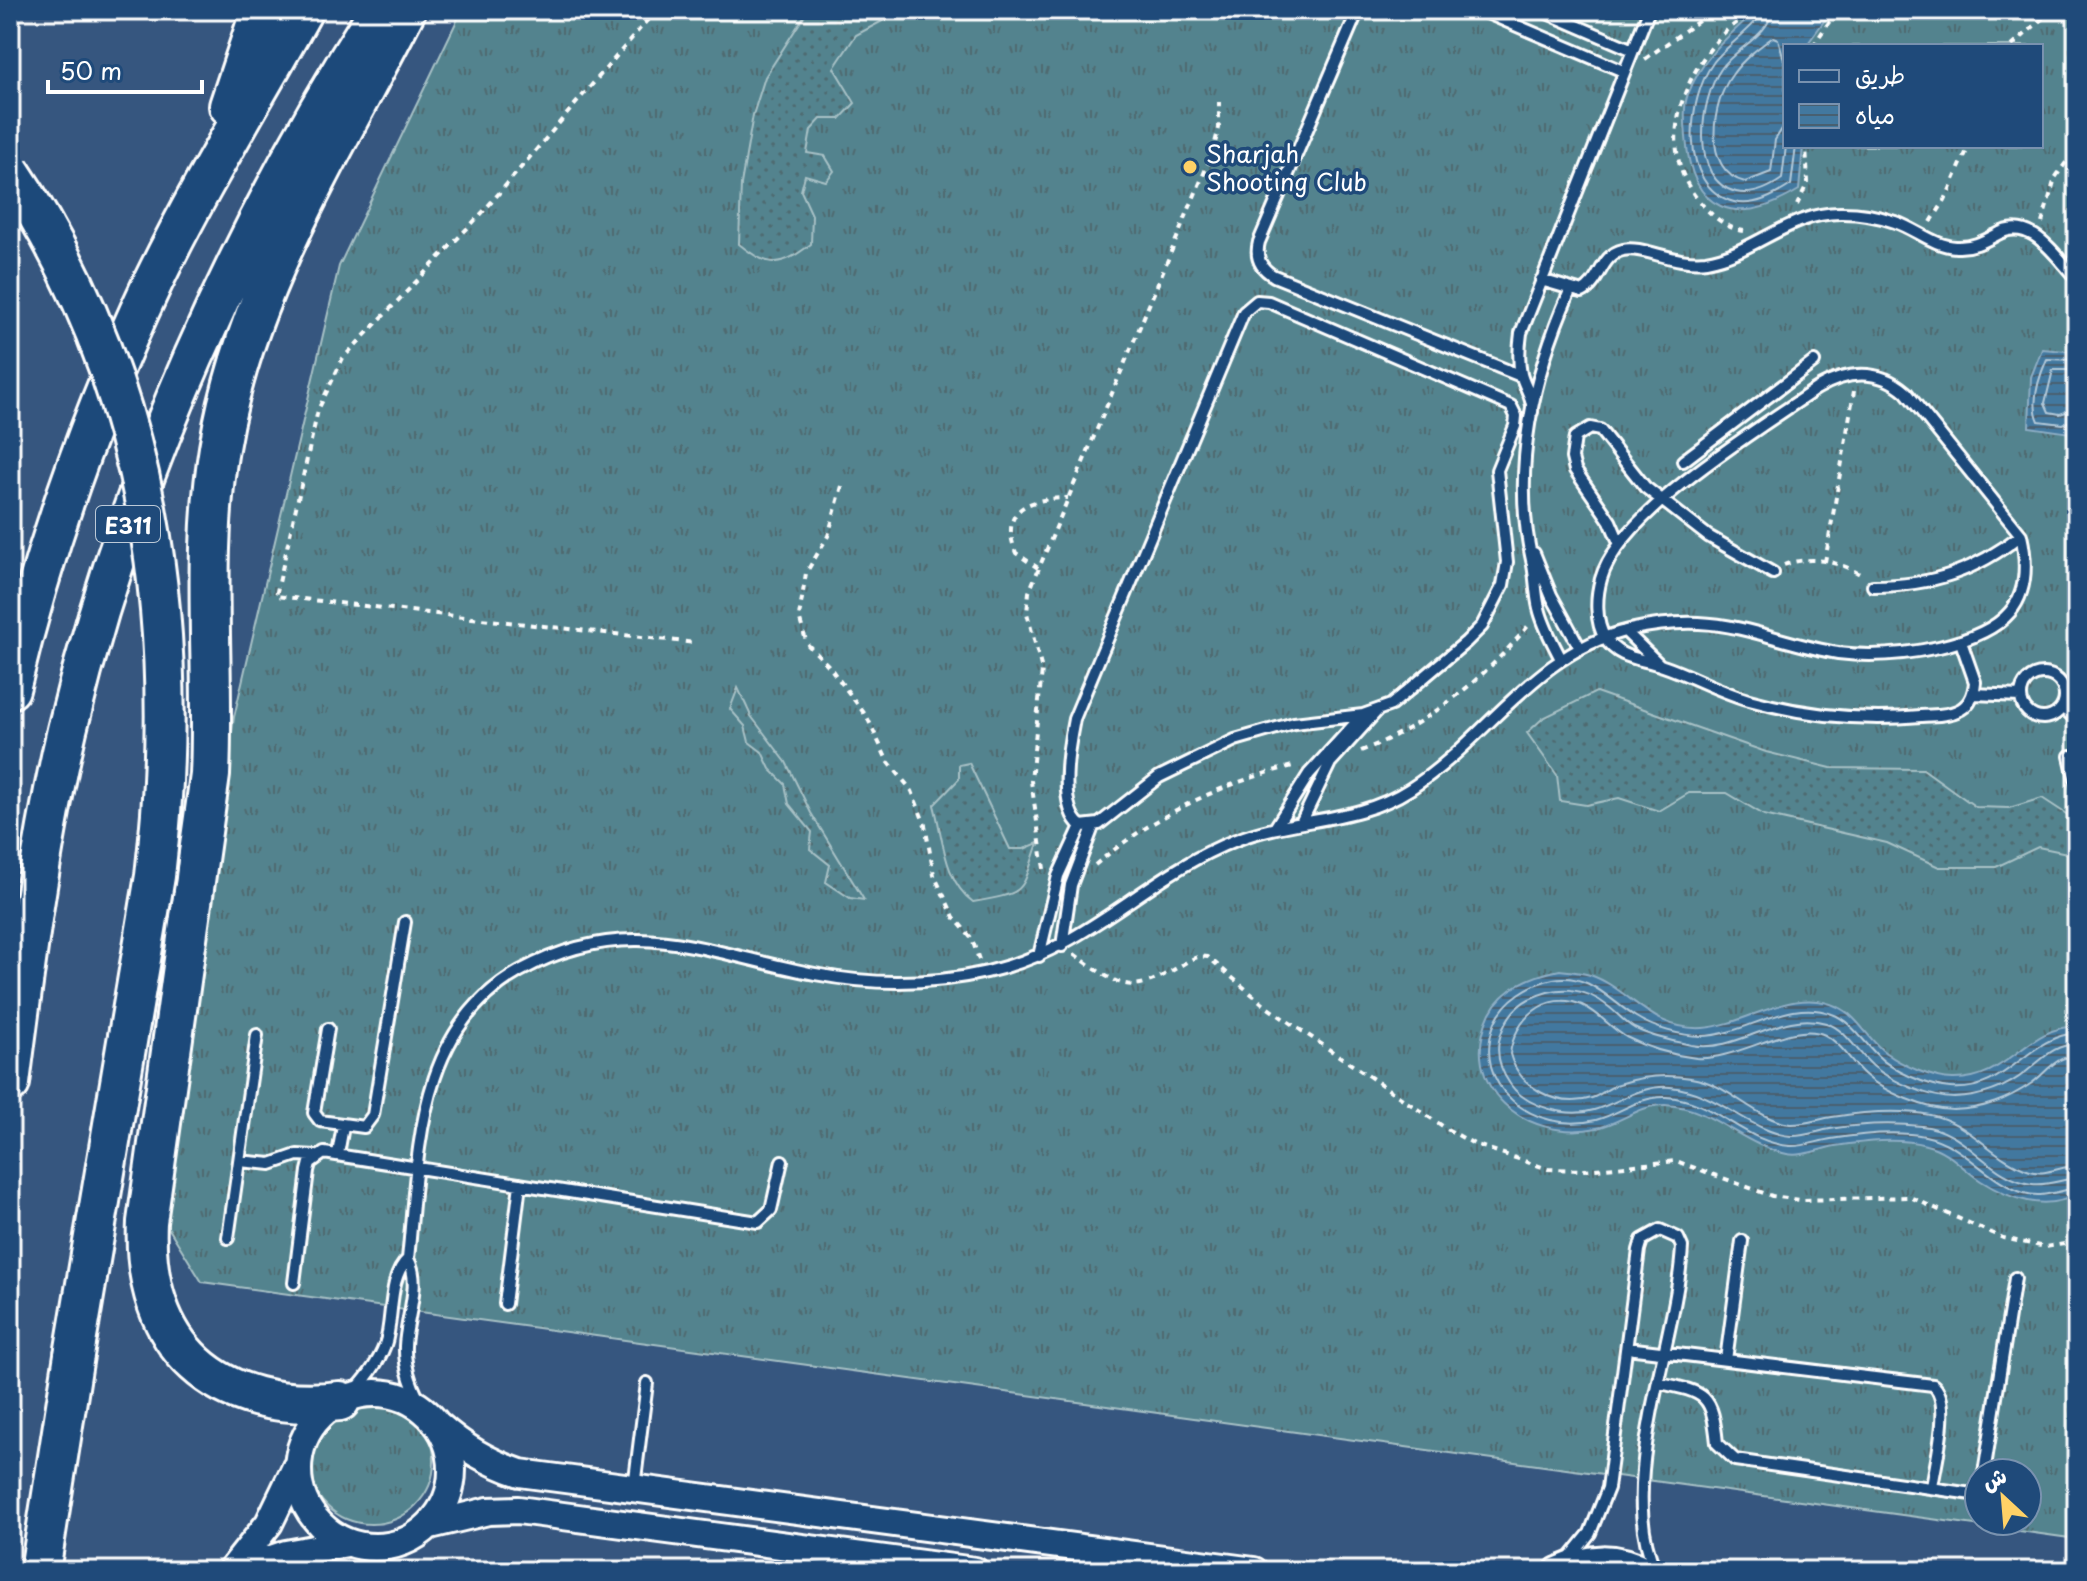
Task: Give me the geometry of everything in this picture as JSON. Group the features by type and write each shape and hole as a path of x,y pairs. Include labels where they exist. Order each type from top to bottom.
{"highway":[{"path":"198,197 261,10"},
{"name":"E311","path":"10,689 51,537 81,449 129,335 198,197 303,10"},
{"name":"E311","path":"10,1083 48,820 67,730 118,553 183,380 222,297 309,127 379,10"},
{"path":"344,1399 301,1406 263,1401 227,1387 195,1364 170,1334 153,1299 145,1261 146,1235 210,775 214,705 209,556 219,447 232,386 252,326 306,202 406,10"},
{"path":"10,171 76,284 123,404 152,534 166,670 164,794 155,876 40,1571"}],"street":[{"path":"234,1571 269,1523 311,1427 344,1399 388,1394 432,1418 462,1446 490,1462 520,1473 1254,1571"},
{"path":"234,1571 286,1554 347,1543 369,1547 391,1546 412,1538 430,1525 443,1507 451,1476 448,1444 432,1418"},
{"path":"297,1464 299,1488 309,1512 326,1530 347,1543"},
{"path":"430,1525 488,1511 518,1510 975,1571"},
{"path":"1558,1571 1579,1561 1603,1557 1626,1561 1647,1571"}],"lane":[{"path":"1358,10 1257,250 1267,272 1521,376"},
{"path":"1480,10 1623,71"},
{"path":"1540,10 1633,50"},
{"path":"1561,659 1540,612 1533,562 1524,533 1524,472 1533,403 1521,376 1518,355 1521,333 1541,280 1649,10"},
{"path":"1541,280 1570,291 1588,289 1606,261 1622,250 1641,251 1670,260 1705,261 1739,250 1780,227 1808,217 1838,213 1867,214 1952,247 1969,247 2008,228 2019,227 2038,238 2077,279"},
{"path":"1532,412 1547,350 1570,291"},
{"path":"1062,946 1071,885 1093,827 1159,777 1210,750 1294,723 1377,711 1404,697 1482,626 1495,606 1507,562 1497,470 1516,416 1511,406 1269,302 1257,301 1244,312 1074,719 1067,768 1071,814 1081,826 1093,827"},
{"path":"1683,461 1814,362"},
{"path":"432,1418 407,1370 405,1348 414,1279 408,1259 427,1100 438,1061 458,1025 485,994 519,972 559,954 601,943 644,939 687,943 812,974 854,980 912,982 983,973 1062,946 1118,912 1176,870 1241,838 1275,828 1364,812 1398,797 1459,752 1519,691 1561,659 1604,637 1662,624 1699,623 1736,628 1809,648 1847,654 1885,654 1961,642 1983,635 2003,622 2017,603 2025,581 2026,558 2021,535 1896,383 1884,377 1857,374 1828,381 1776,417 1662,500 1619,542 1601,579 1597,598 1598,619 1604,637 1628,658 1660,665 1751,701 1847,717 1896,718 1957,712 1974,694 1975,682 1961,642"},
{"path":"1764,400 1776,417"},
{"path":"1619,542 1610,521 1575,470 1572,447 1581,431 1600,430 1630,471 1662,500 1708,536 1773,573"},
{"path":"1524,533 1564,622 1580,648"},
{"path":"1873,586 1916,584 1967,570 1996,555 2021,535"},
{"path":"1625,631 1660,665"},
{"path":"2049,674 2056,677 2065,691 2062,707 2057,713 2041,718 2026,711 2020,696 2026,681 2032,676 2049,674"},
{"path":"1974,694 2020,696"},
{"path":"2062,707 2077,720"},
{"path":"1275,828 1296,791 1377,711"},
{"path":"1301,823 1326,761 1363,715"},
{"path":"2070,756 2077,785"},
{"path":"1039,956 1050,903 1081,826"},
{"path":"328,1029 314,1113 320,1121 364,1127 373,1115 405,922"},
{"path":"228,1238 257,1035"},
{"path":"338,1154 343,1126"},
{"path":"239,1161 271,1164 297,1155 338,1154 758,1222 771,1210 782,1161"},
{"path":"294,1283 308,1171 316,1156"},
{"path":"505,1304 520,1184"},
{"path":"1558,1571 1590,1533 1608,1488 1639,1250 1642,1240 1660,1230 1678,1238 1682,1247 1639,1496 1645,1543 1656,1571"},
{"path":"1726,1360 1742,1241"},
{"path":"344,1399 375,1366 384,1347 398,1272 408,1259"},
{"path":"1987,1457 2015,1278"},
{"path":"1627,1348 1933,1385 1939,1390 1944,1405 1932,1488"},
{"path":"634,1489 647,1383"},
{"path":"1659,1383 1696,1391 1706,1398 1717,1422 1717,1443 1735,1460 1963,1493"}],"path":[{"path":"656,10 482,213 343,358 318,410 276,596 695,643"},
{"path":"1623,71 1690,30 1714,10"},
{"path":"1754,10 1725,31 1701,61 1682,99 1676,127 1678,165 1693,193 1713,218 1740,231 1756,229"},
{"path":"1814,44 1829,22 1846,10"},
{"path":"2014,44 2043,18"},
{"path":"1050,903 1031,781 1042,670 1026,602 1212,154 1219,128 1219,102"},
{"path":"2038,238 2055,178 2077,147"},
{"path":"1792,211 1801,200 1808,182 1806,148"},
{"path":"1923,235 1945,200 1968,148"},
{"path":"1825,562 1857,374"},
{"path":"842,486 828,536 806,573 799,617 807,644 828,665 867,717 887,760 912,791 925,825 934,875 954,917 972,939 983,973"},
{"path":"1039,569 1016,553 1010,526 1025,504 1038,499 1068,498"},
{"path":"1773,573 1795,560 1825,562 1854,570 1873,586"},
{"path":"1071,885 1115,848 1200,798 1267,772 1326,761 1379,744 1425,718 1506,652 1540,612"},
{"path":"1062,946 1098,971 1136,986 1152,984 1198,955 1208,957 1268,1008 1447,1129 1474,1144 1548,1169 1585,1170 1676,1161 1772,1196 1800,1200 1910,1197 2003,1238 2045,1247 2077,1242"}],"green space":[{"path":"462,10 2077,10 2077,1539 2043,1534 2043,1457 1963,1457 1963,1523 202,1282 166,1224 234,717 339,266"},
{"path":"808,10 903,10 856,35 834,68 855,103 840,119 821,119 811,130 807,153 825,156 834,171 826,181 805,175 801,191 812,215 811,244 783,261 767,261 739,244 741,184 753,115 765,77"},
{"path":"738,688 751,716 786,762 811,813 864,900 850,898 826,882 830,865 810,849 812,832 789,804 785,784 770,769 762,752 749,742 745,726 730,709"},
{"path":"1596,692 1766,752 1831,768 1923,769 1976,807 2009,808 2042,798 2077,821 2077,855 2038,847 1996,867 1939,867 1887,843 1764,815 1727,793 1689,793 1659,811 1619,798 1586,805 1560,801 1557,775 1527,733 1543,718"},
{"path":"969,763 1010,849 1024,849 1038,843 1020,888 1004,896 973,902 963,893 950,871 934,805 959,779 959,765"},
{"path":"371,1398 395,1403 416,1416 429,1437 434,1461 429,1485 416,1506 395,1519 371,1524 347,1519 326,1506 313,1485 308,1461 313,1437 326,1416 347,1403"}],"water":[{"path":"1757,10 1832,10 1807,44 1783,44 1783,148 1803,148 1799,190 1777,202 1756,208 1737,210 1721,206 1708,197 1697,183 1690,163 1685,104 1701,68 1726,38"},
{"path":"2042,349 2077,352 2077,418 2070,433 2029,427 2031,377"},
{"path":"1560,970 1587,974 1604,981 1655,1016 1685,1027 1720,1025 1788,1003 1821,1001 1845,1011 1893,1058 1936,1077 1953,1079 1989,1071 2044,1035 2077,1026 2077,1194 2040,1203 2016,1198 1981,1181 1942,1151 1915,1143 1869,1142 1805,1154 1787,1154 1771,1150 1682,1107 1656,1106 1597,1128 1571,1130 1545,1127 1504,1104 1490,1085 1482,1064 1482,1040 1490,1013 1503,996 1530,979"}],"place":[{"name":"Sharjah Shooting Club","path":"1190,167"}]}
